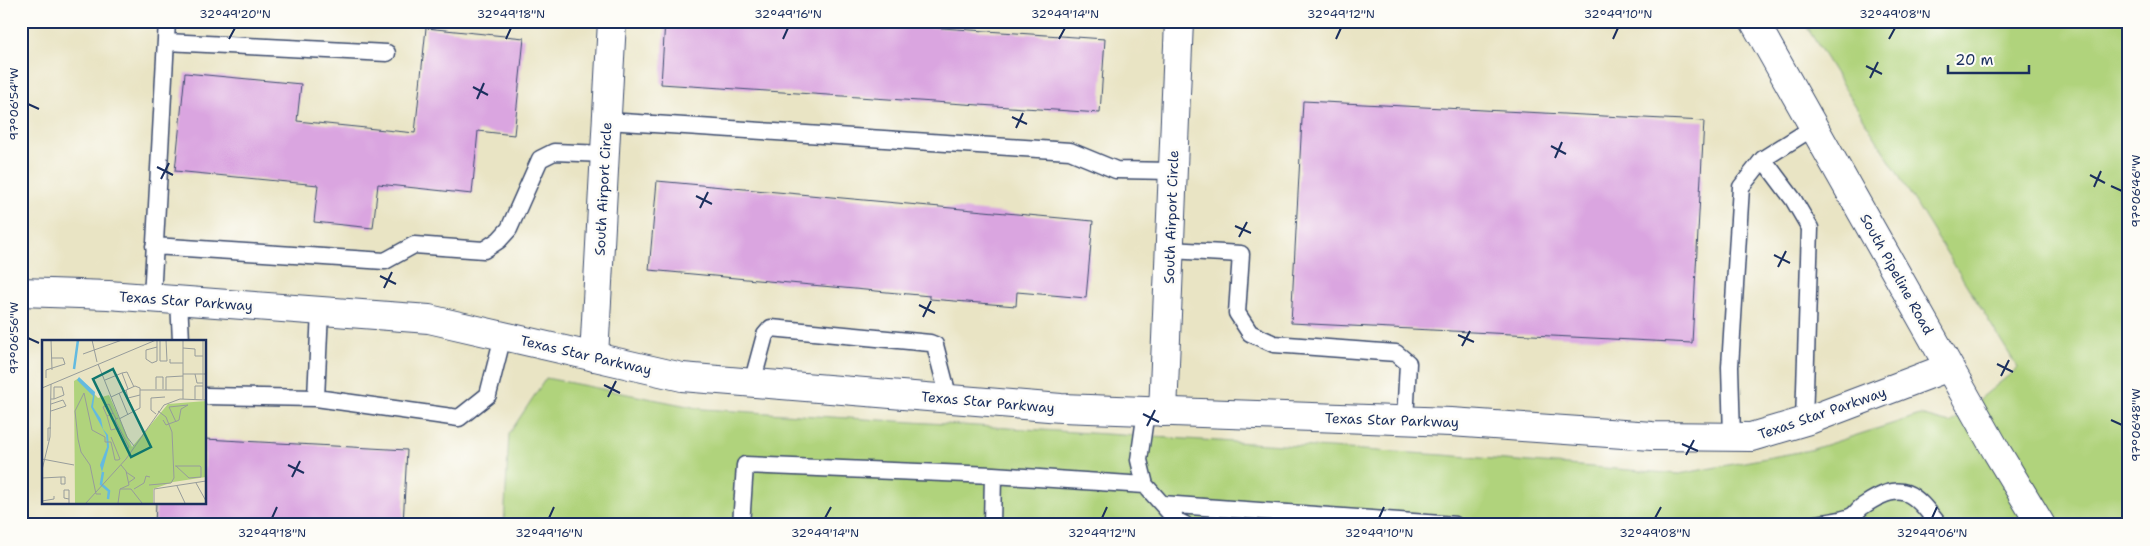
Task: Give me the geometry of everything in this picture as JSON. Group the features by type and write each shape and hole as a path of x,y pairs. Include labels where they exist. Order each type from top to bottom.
{"street":[{"name":"South Airport Circle","path":"594,357 612,21"},
{"name":"South Airport Circle","path":"1155,412 1170,250 1179,21"},
{"name":"South Pipeline Road","path":"1754,21 1949,367 2041,525"},
{"name":"Texas Star Parkway","path":"21,292 152,298 429,319 682,377 1061,408 1404,421 1652,436 1751,437 1804,422 1949,367"}],"lane":[{"path":"152,298 167,21"},
{"path":"166,42 387,53"},
{"path":"607,121 1070,151 1116,170 1173,171"},
{"path":"1732,437 1730,367 1740,187 1763,159 1814,127"},
{"path":"154,246 385,261 414,245 484,250 500,240 510,229 540,159 554,152 605,154"},
{"path":"1763,159 1793,199 1810,228 1804,422"},
{"path":"1170,250 1241,254 1237,313 1250,333 1274,344 1396,353 1408,362 1404,421"},
{"path":"180,300 181,340"},
{"path":"316,398 320,311"},
{"path":"752,383 765,335 771,328 930,342 935,345 949,399"},
{"path":"206,396 316,398 459,418 488,395 503,336"},
{"path":"1155,412 1139,460 1144,485 1177,521 1185,525"},
{"path":"742,525 745,465 993,475 1144,485"},
{"path":"992,525 993,475"},
{"path":"1810,525 1855,520 1862,506 1887,493 1903,490 1920,500 1939,525"},
{"path":"1162,504 1371,521 1455,525"}],"green space":[{"path":"1803,21 2129,21 2129,525 504,525 509,434 546,378 703,409 1443,455 1679,474 1810,450 1920,415 1950,423 2018,368"}],"building":[{"path":"665,21 838,21 1105,39 1100,113 661,84"},
{"path":"426,28 524,38 514,135 478,131 472,194 378,184 373,228 314,222 318,185 175,171 185,73 301,84 297,121 415,133"},
{"path":"1303,101 1704,121 1692,343 1291,323"},
{"path":"657,181 1093,221 1086,298 1017,292 1016,306 930,299 930,296 649,270"},
{"path":"206,439 407,450 403,525 155,525 156,504 206,504"}]}
